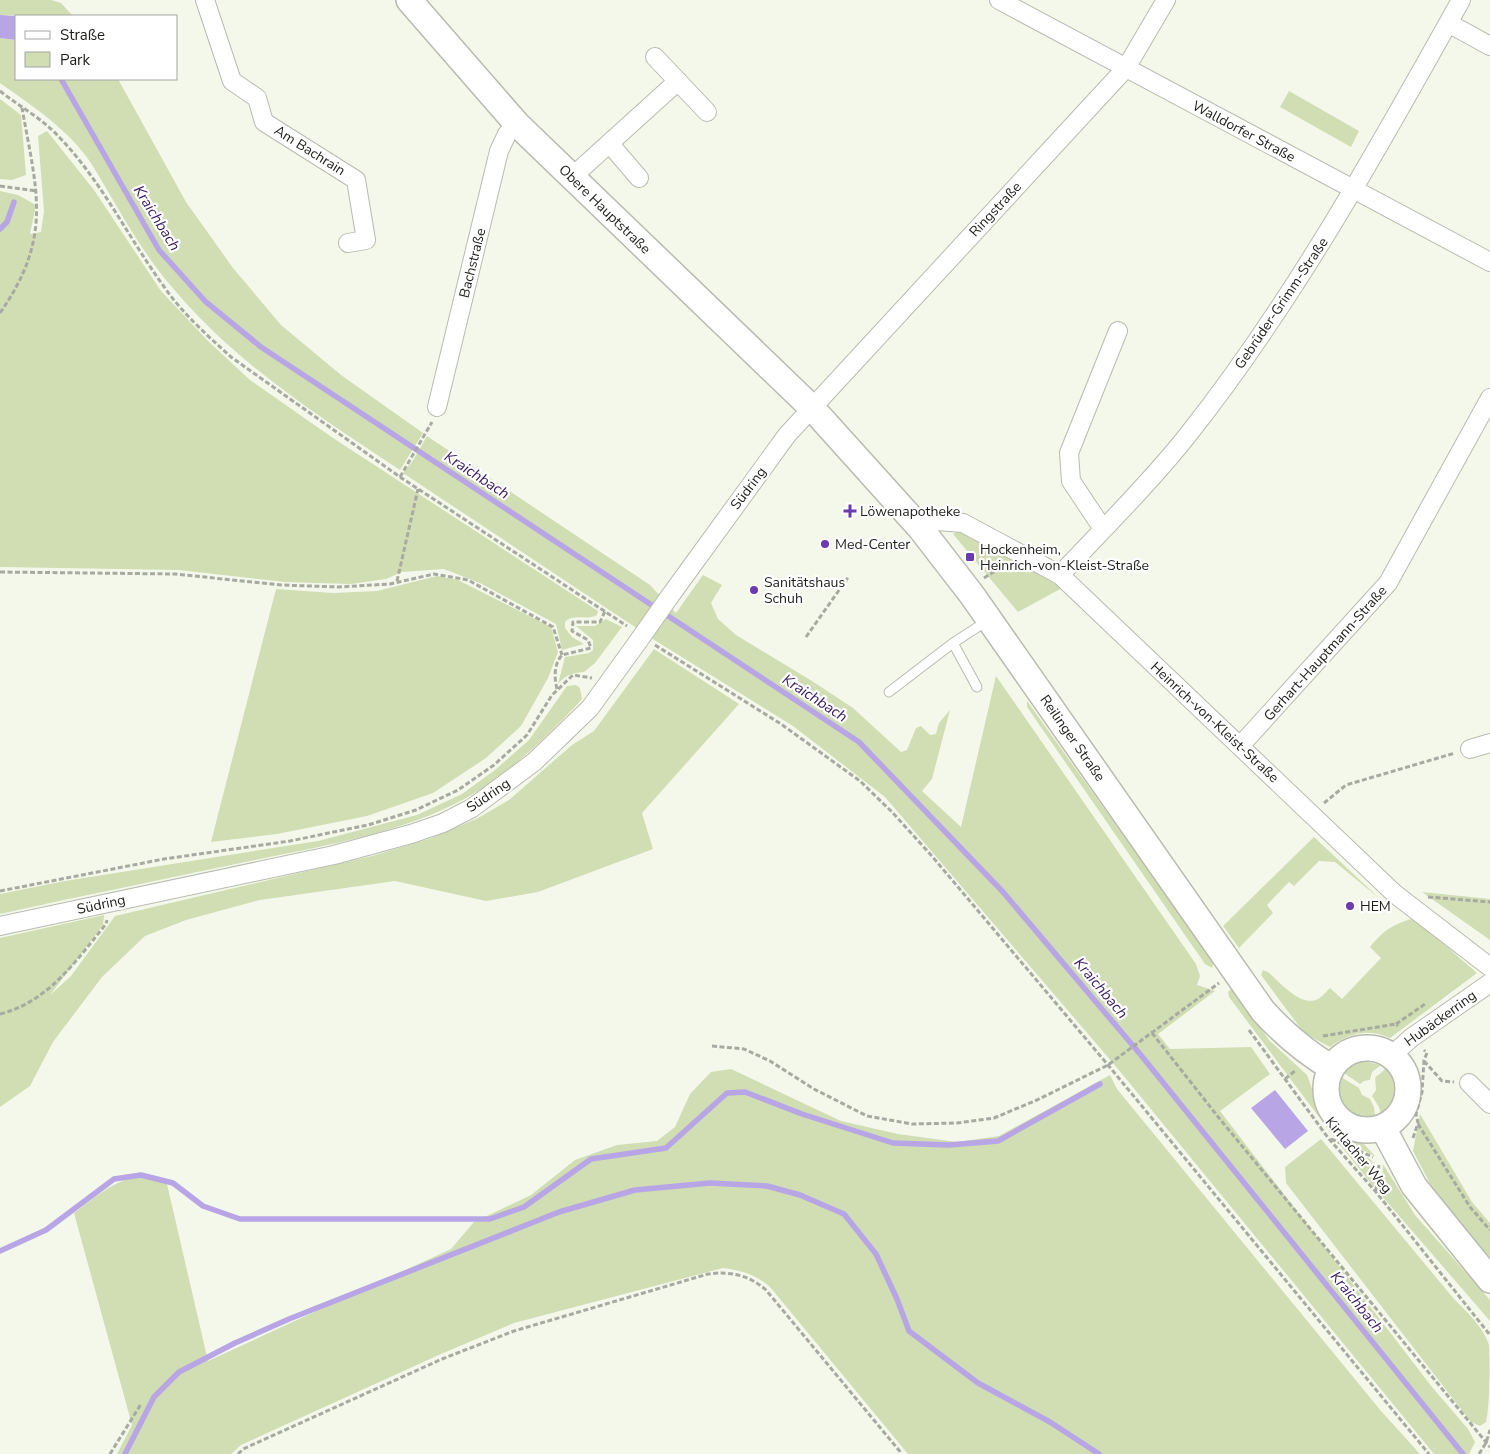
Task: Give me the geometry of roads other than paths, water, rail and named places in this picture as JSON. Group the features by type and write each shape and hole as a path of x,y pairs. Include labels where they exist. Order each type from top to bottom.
{"main road":[{"name":"Obere Hauptstraße","path":"409,0 517,124 812,408"},
{"name":"Reilinger Straße","path":"812,408 921,529 967,588 1263,1011 1285,1035 1309,1054 1332,1068"},
{"path":"1358,1049 1376,1049 1391,1056 1405,1073 1408,1095 1399,1116 1383,1128 1363,1130 1348,1126 1336,1116 1326,1098 1326,1088 1332,1068 1343,1056 1358,1049"},
{"path":"1383,1128 1414,1186 1490,1280"}],"street":[{"name":"Am Bachrain","path":"205,0 232,81 257,98 264,122 356,180 366,240 348,243"},
{"name":"Walldorfer Straße","path":"999,0 1490,262"},
{"name":"Ringstraße","path":"812,408 1126,68 1166,0"},
{"name":"Gebrüder-Grimm-Straße","path":"1060,575 1187,437 1242,362 1305,271 1448,23 1458,1"},
{"path":"1448,23 1490,46"},
{"path":"655,57 708,112"},
{"path":"572,177 678,81"},
{"name":"Bachstraße","path":"437,407 499,151 507,134 517,124"},
{"path":"609,143 638,178"},
{"path":"1103,529 1071,481 1069,453 1118,331"},
{"name":"Gerhart-Hauptmann-Straße","path":"1240,746 1388,583 1490,398"},
{"name":"Südring","path":"0,926 334,855 411,834 443,823 472,808 534,762 590,708 787,435 812,408"},
{"name":"Heinrich-von-Kleist-Straße","path":"921,529 937,521 963,522 1060,575 1395,894 1490,967"},
{"path":"1470,749 1490,743"},
{"name":"Hubäckerring","path":"1391,1056 1411,1038 1490,982"},
{"path":"1469,1083 1490,1104"}],"lane":[{"path":"889,692 989,619"},
{"path":"954,643 977,687"}],"waterway":[{"name":"Kraichbach","path":"62,80 159,250 205,301 261,347 859,742 1003,892 1140,1054 1463,1454"},
{"path":"0,229 7,222 14,202"},
{"path":"0,1251 46,1230 114,1179 141,1175 173,1183 203,1206 240,1219 490,1219 524,1207 591,1159 666,1148 727,1093 745,1092 802,1114 893,1143 949,1145 998,1141 1100,1084"},
{"path":"125,1454 154,1397 179,1372 235,1343 289,1319 559,1212 635,1190 710,1183 767,1186 800,1195 844,1214 876,1254 897,1299 909,1331 978,1383 1050,1422 1099,1454"}],"place":[{"name":"Löwenapotheke","path":"850,511"},
{"name":"Med-Center","path":"825,544"},
{"name":"Hockenheim, Heinrich-von-Kleist-Straße","path":"970,557"},
{"name":"Sanitätshaus Schuh","path":"754,590"},
{"name":"HEM","path":"1350,906"}]}
